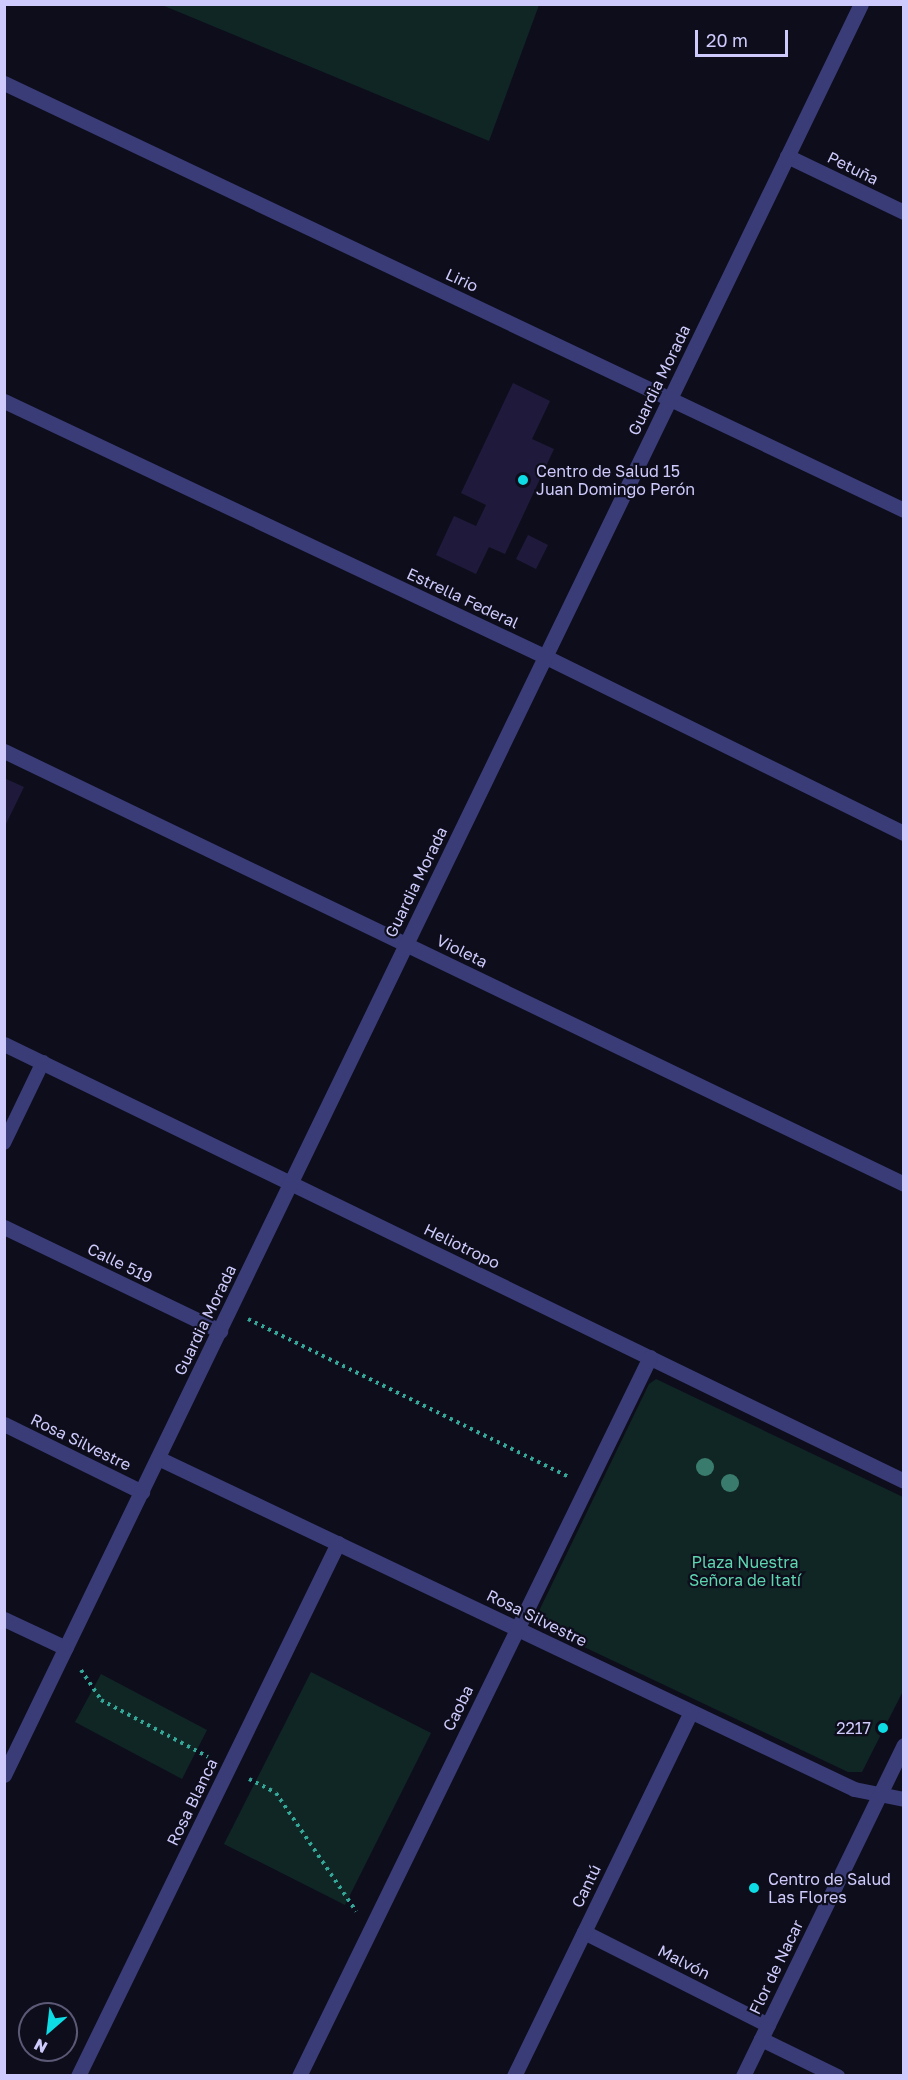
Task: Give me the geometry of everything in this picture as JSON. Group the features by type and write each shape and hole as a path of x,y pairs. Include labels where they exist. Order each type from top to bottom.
{"street":[{"name":"Guardia Morada","path":"4,1776 861,4"},
{"name":"Lirio","path":"4,83 903,510"},
{"name":"Petuña","path":"787,156 903,212"},
{"name":"Estrella Federal","path":"4,401 546,657 903,833"},
{"name":"Violeta","path":"4,751 903,1184"},
{"name":"Heliotropo","path":"4,1044 903,1481"},
{"name":"Calle 519","path":"4,1227 220,1331"},
{"name":"Caoba","path":"299,2076 650,1357"},
{"name":"Rosa Silvestre","path":"4,1424 142,1492"},
{"name":"Rosa Silvestre","path":"158,1458 854,1789 903,1799"},
{"name":"Rosa Blanca","path":"78,2076 338,1544"},
{"path":"4,1619 66,1648"},
{"name":"Cantú","path":"514,2076 691,1712"},
{"name":"Flor de Nacar","path":"743,2076 903,1745"},
{"name":"Malvón","path":"584,1932 768,2025"},
{"path":"761,2039 837,2076"}],"lane":[{"path":"4,1143 43,1062"}],"path":[{"path":"230,1310 587,1485"}],"green space":[{"path":"162,5 539,5 489,141"},
{"name":"Plaza Nuestra Señora de Itatí","path":"656,1379 903,1497 903,1691 862,1772 848,1772 544,1628 538,1621 538,1613 649,1384"},
{"path":"311,1672 431,1733 345,1905 224,1844"},
{"path":"101,1674 207,1730 182,1779 75,1722"}],"building":[{"path":"513,383 550,401 532,439 554,449 505,554 489,547 476,574 436,555 454,516 476,526 486,505 461,493"},
{"path":"528,535 548,545 536,569 516,559"},
{"path":"4,778 24,787 4,828"}],"place":[{"name":"Centro de Salud 15 Juan Domingo Perón","path":"523,480"},
{"name":"2217","path":"883,1728"},
{"name":"Centro de Salud Las Flores","path":"754,1888"}]}
